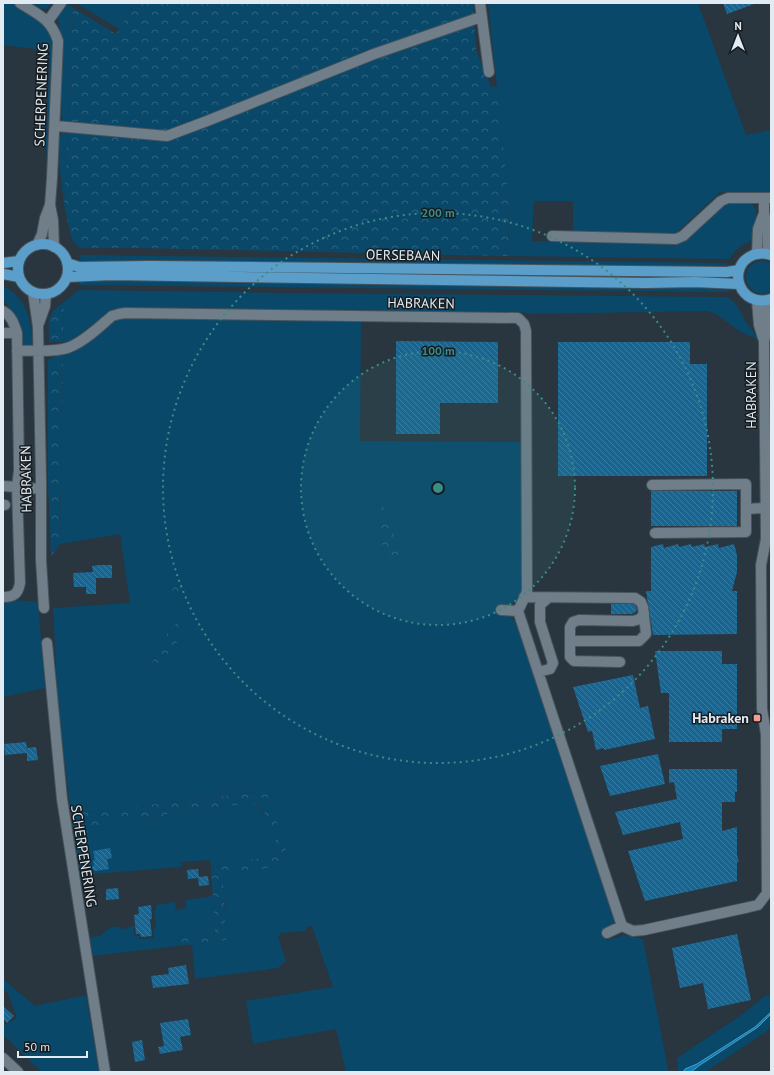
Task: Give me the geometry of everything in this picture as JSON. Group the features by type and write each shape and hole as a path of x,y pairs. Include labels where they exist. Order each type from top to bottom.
{"main road":[{"path":"37,245 54,247 62,254 67,263 68,270 66,277 56,290 46,294 33,292 24,286 19,277 19,261 23,254 30,248 37,245"},
{"path":"765,300 746,295 739,284 739,270 746,260 757,254 770,255"},
{"path":"3,263 19,261"},
{"name":"OERSEBAAN","path":"67,263 79,267 150,266 727,272 739,270"},
{"path":"3,274 19,277"},
{"name":"OERSEBAAN","path":"66,277 112,275 645,283 711,282 739,284"}],"street":[{"name":"SCHERPENERING","path":"20,3 48,21 55,31 58,41 56,126 50,206 53,220 54,247"},
{"path":"48,21 61,3"},
{"path":"480,3 489,72"},
{"path":"56,126 167,136 374,54 481,17"},
{"path":"552,236 676,239 683,236 721,201 728,198 767,198 764,213 758,229 757,254"},
{"name":"SCHERPENERING","path":"37,245 42,234 44,218 50,206"},
{"path":"764,213 768,229 770,255"},
{"name":"HABRAKEN","path":"33,292 38,327 41,560 44,608"},
{"name":"HABRAKEN","path":"38,327 46,294"},
{"name":"HABRAKEN","path":"622,926 633,931 644,930 745,908 758,905 769,893 766,734 762,708 761,581 761,565 766,539 768,353 759,325 765,300"},
{"path":"3,311 9,315 17,333 19,470 17,488 20,583 18,592 13,596 3,597"},
{"name":"HABRAKEN","path":"38,350 56,350 70,347 81,341 112,316 125,313 518,318 524,324 526,331 526,592 518,610"},
{"path":"3,333 17,333"},
{"path":"17,351 38,350"},
{"path":"652,484 746,484 746,532 654,533"},
{"path":"3,486 41,489"},
{"path":"746,508 766,508"},
{"path":"524,597 635,598 641,602 643,606 646,634 639,641 570,641"},
{"path":"538,672 550,669 553,663 540,622 540,606 548,598"},
{"path":"501,610 518,610 622,926 607,934"},
{"path":"620,662 574,661 570,656 570,628 573,622 579,620 633,621 640,619 644,613"},
{"name":"SCHERPENERING","path":"47,643 62,799 104,1072"},
{"path":"3,1058 18,1072"}],"green space":[{"path":"3,3 13,3 41,21 49,31 54,44 46,162 50,51 3,45"},
{"path":"31,3 52,3 46,9 40,8"},
{"path":"67,3 73,8 69,124 63,120 60,111 63,44 58,21 59,14"},
{"path":"78,3 135,3 119,29"},
{"path":"135,3 473,3 476,50 491,87 497,86 509,201 508,256 80,248 72,240 64,205 69,124 73,8 116,34"},
{"path":"488,3 698,3 746,135 771,130 771,192 720,192 676,233 573,232 573,201 534,201 532,241 670,242 725,204 747,203 752,204 756,210 756,240 741,246 730,259 508,256 509,201"},
{"path":"68,131 64,205 57,145 62,133"},
{"path":"79,255 727,263 726,269 81,263"},
{"path":"762,261 771,263 771,291 763,294 750,288 746,276 748,269 753,264"},
{"path":"81,278 725,284 728,292 79,285"},
{"path":"3,287 14,293 26,309 30,321 33,342 29,346 25,346 14,315 3,300"},
{"path":"79,290 727,297 734,302 746,322 760,340 741,332 716,314 708,311 529,314 522,312 125,308 116,309 106,314 71,341 63,342 64,302"},
{"path":"64,302 63,342 49,342 49,324 51,315"},
{"path":"125,318 361,321 360,441 522,442 522,594 515,602 497,605 498,616 509,616 516,622 614,913 612,923 605,930 607,940 624,935 643,939 668,1069 667,1072 346,1072 336,1029 253,1044 246,1001 333,987 312,926 306,927 306,931 281,933 278,937 286,961 278,968 195,979 192,944 226,940 223,876 291,864 265,791 71,814 58,707 53,608 130,603 120,534 60,544 63,353 80,347 116,320","holes":["376,504 385,510 401,564 391,565 384,555","169,630 160,665 152,663"]},
{"path":"63,353 60,544 51,556 48,483 48,360"},
{"path":"376,504 382,505 385,510 398,545 401,564 391,565 384,555"},
{"path":"191,581 191,589 186,593 175,595 171,592 177,585"},
{"path":"3,599 38,602 45,688 3,697"},
{"path":"179,621 183,626 183,630 168,660 160,665 152,663 169,630"},
{"path":"266,791 291,864 223,876 226,940 178,946 177,937 215,932 211,867 281,854 264,812 257,804 236,805 166,814 165,821 107,819 102,821 99,825 100,830 74,835 71,814"},
{"path":"252,803 262,810 266,817 274,833 281,854 211,867 210,860 181,862 181,867 80,875 74,835 99,830 99,825 102,820 165,821 166,814"},
{"path":"213,896 215,932 177,937 178,946 93,956 90,937 101,936 112,927 126,929 134,925 134,936 139,936 139,939 154,938 153,929 156,928 154,910 156,910 156,905 175,902 176,910 186,908 186,900"},
{"path":"3,979 35,1006 86,995 99,1072 42,1072 3,1035 3,1026 17,1018 8,993 3,988"},
{"path":"771,995 771,1026 766,1032 705,1072 678,1072 677,1058 743,1014 765,996"}],"shaded area":[{"path":"771,1012 771,1014 758,1027 691,1072 683,1072 685,1069 697,1064 755,1027"}],"building":[{"path":"723,3 754,3 754,4 727,14"},
{"path":"396,341 498,342 498,403 440,403 440,434 396,434"},
{"path":"558,342 690,342 690,364 707,364 707,476 558,476"},
{"path":"651,491 737,491 737,526 651,526"},
{"path":"663,544 664,548 678,544 679,547 691,544 692,547 704,544 705,547 718,544 719,548 734,544 737,555 737,572 732,591 737,591 737,634 653,635 646,591 651,591 651,547"},
{"path":"112,565 112,578 96,578 96,594 86,594 86,587 74,587 73,573 93,572 92,566"},
{"path":"611,604 633,604 636,606 637,610 631,614 611,614"},
{"path":"655,651 722,651 722,664 737,664 737,729 722,729 722,742 669,742 669,693 661,693"},
{"path":"633,675 640,708 648,706 655,739 604,750 604,748 596,750 592,731 588,732 573,687"},
{"path":"26,742 27,748 36,747 38,760 27,761 27,753 5,755 4,744"},
{"path":"658,754 665,784 610,796 600,766"},
{"path":"669,769 737,769 737,792 735,792 735,802 722,802 722,831 737,827 737,855 739,862 737,862 737,881 645,901 628,851 683,839 680,822 623,835 615,812 677,799 674,782 669,783"},
{"path":"110,848 112,858 107,859 109,869 95,871 90,868 94,865 93,860 95,860 93,851"},
{"path":"198,869 199,877 208,876 209,885 199,886 198,878 188,879 187,870"},
{"path":"118,888 119,899 106,900 106,889"},
{"path":"151,905 152,919 150,919 152,936 141,937 140,934 136,934 134,915 139,914 138,907"},
{"path":"737,934 751,1000 708,1009 703,983 680,988 672,948"},
{"path":"186,965 189,984 153,988 151,976 169,974 168,968"},
{"path":"3,1006 14,1016 7,1023 3,1019"},
{"path":"188,1019 191,1035 180,1037 183,1050 160,1054 158,1047 164,1046 160,1023"},
{"path":"142,1040 145,1060 135,1062 132,1042"}],"place":[{"name":"Habraken","path":"757,718"}]}
